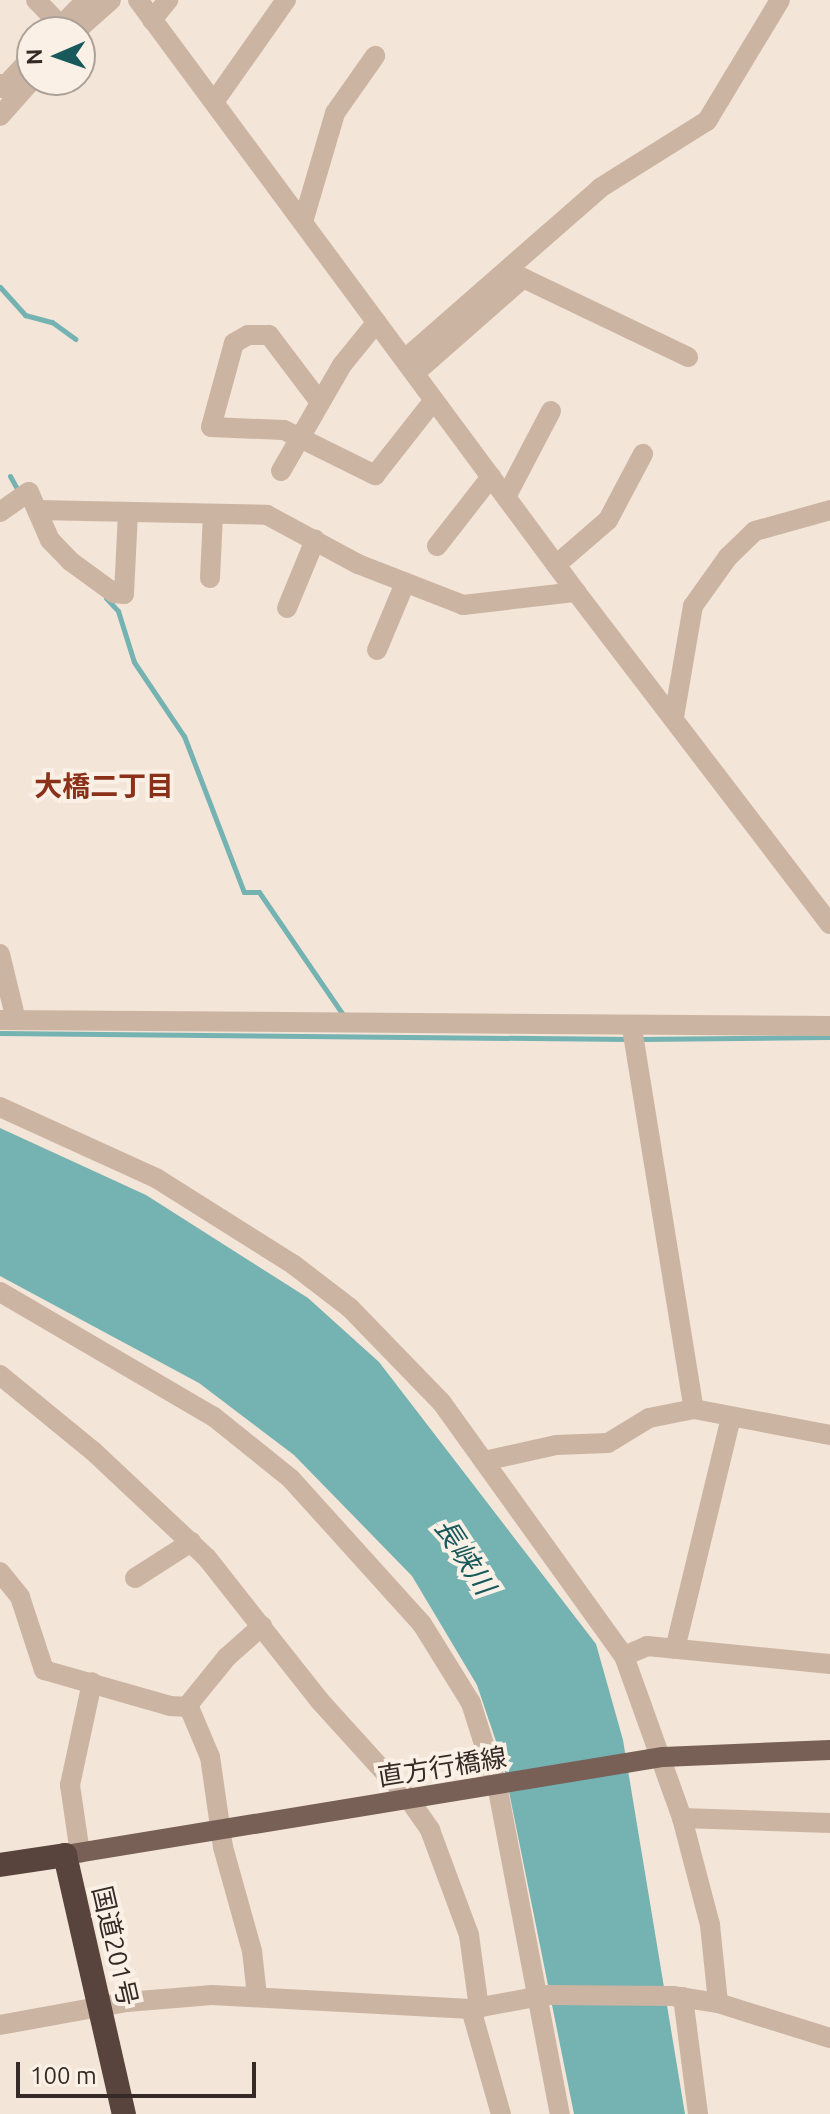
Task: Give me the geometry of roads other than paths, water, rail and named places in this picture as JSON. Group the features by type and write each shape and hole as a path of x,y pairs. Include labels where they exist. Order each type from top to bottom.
{"highway":[{"path":"0,1865 72,1854"},
{"name":"国道201号","path":"72,1854 124,2114"}],"main road":[{"name":"直方行橋線","path":"72,1854 654,1758 830,1750"}],"street":[{"path":"36,0 51,16"},
{"path":"86,16 111,0"},
{"path":"168,0 144,6 576,592 830,924"},
{"path":"214,102 286,0"},
{"path":"410,366 600,188 707,121 780,0"},
{"path":"303,222 335,113 375,56"},
{"path":"0,84 3,88 16,74"},
{"path":"0,116 18,96"},
{"path":"410,366 523,278 688,357"},
{"path":"281,471 319,401 377,322"},
{"path":"319,401 269,335 248,335 234,343 211,427 299,435 375,475 434,400"},
{"path":"506,497 551,411"},
{"path":"556,565 608,520 643,454"},
{"path":"437,546 491,477"},
{"path":"0,512 29,492 50,540 70,561 114,593 124,594 128,512"},
{"path":"37,510 267,515 405,583 463,605 576,592"},
{"path":"674,717 693,606 728,557 755,531 830,510"},
{"path":"210,578 213,514"},
{"path":"287,608 315,540"},
{"path":"377,650 405,583"},
{"path":"0,954 8,1020 632,1028 830,1026"},
{"path":"632,1028 694,1409"},
{"path":"0,1107 156,1178 294,1265 391,1347 442,1403 624,1656 654,1758 682,1818 710,1925 718,2003"},
{"path":"0,1292 214,1417 291,1479 429,1634 471,1703 502,1784 542,1996 560,2114"},
{"path":"0,1375 191,1542 408,1798 430,1830 469,1935 475,2008 501,2114"},
{"path":"484,1461 556,1445 608,1443 649,1418 694,1409 830,1435"},
{"path":"675,1649 731,1417"},
{"path":"135,1578 191,1542"},
{"path":"0,1572 25,1609 39,1665 50,1673 92,1682 170,1706 189,1707"},
{"path":"189,1707 227,1657 262,1626"},
{"path":"624,1656 647,1646 830,1664"},
{"path":"72,1854 70,1785 92,1682"},
{"path":"189,1707 207,1747 222,1829 252,1951 257,1996"},
{"path":"682,1818 830,1823"},
{"path":"0,2025 101,2007 257,1996 475,2008 542,1996 678,1996 718,2003 830,2038"},
{"path":"678,1996 698,2114"}],"water":[{"name":"長峡川","path":"0,1128 146,1195 308,1298 379,1362 596,1644 623,1740 685,2114 574,2114 503,1762 477,1685 412,1576 294,1455 199,1383 0,1276"}],"waterway":[{"path":"0,287 25,315 52,322 75,339"},
{"path":"10,476 20,494"},
{"path":"106,598 118,611 134,662 184,736 244,892 259,892 346,1019"},
{"path":"0,1033 629,1039"},
{"path":"639,1039 830,1037"}],"district":[{"name":"大橋二丁目","path":"104,786"}]}
